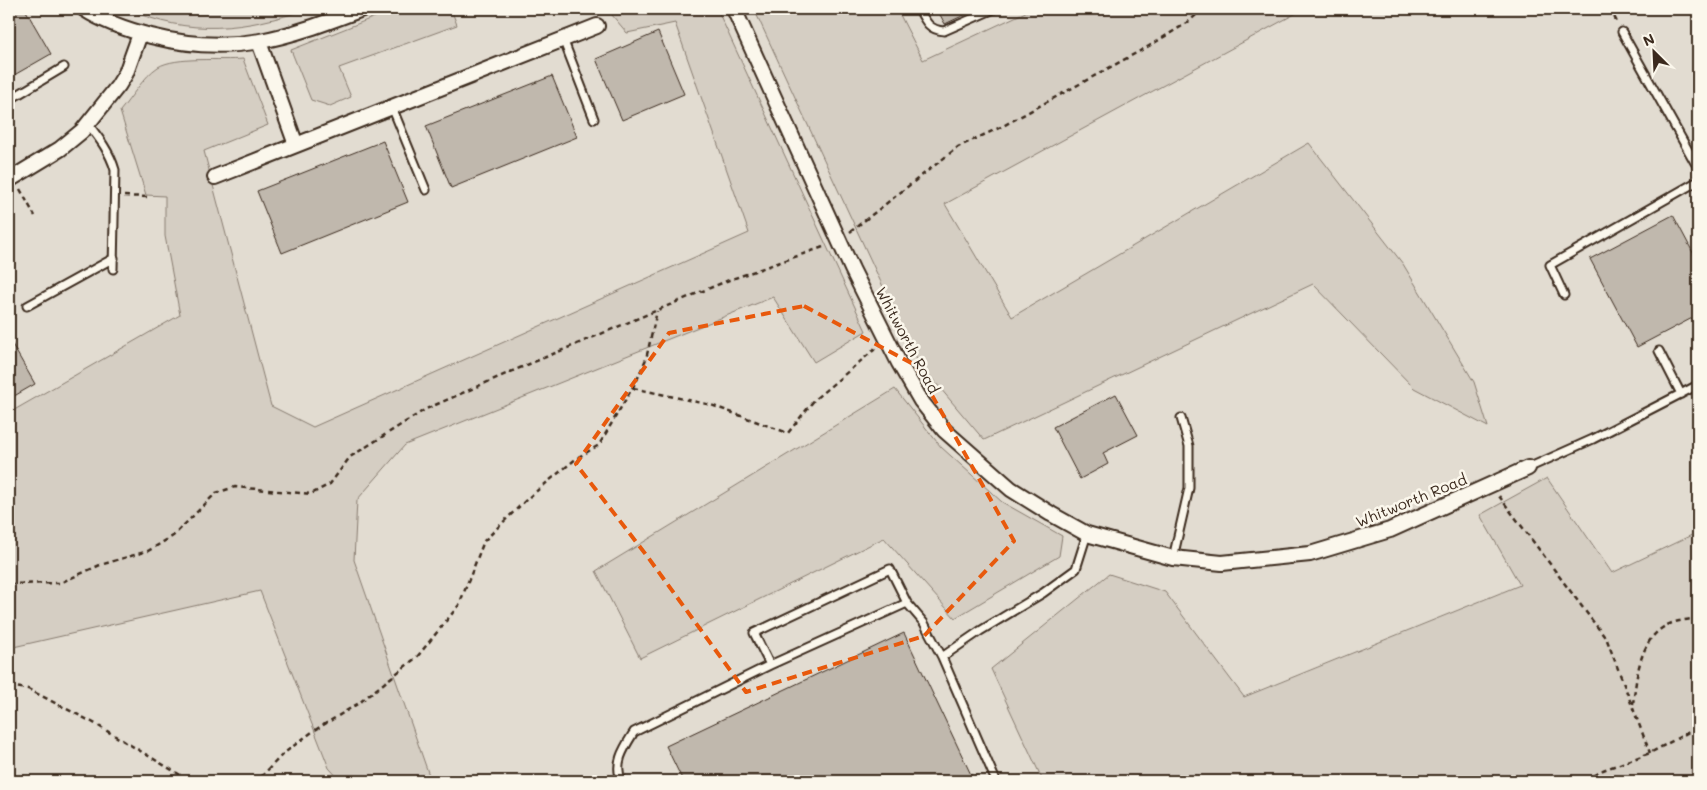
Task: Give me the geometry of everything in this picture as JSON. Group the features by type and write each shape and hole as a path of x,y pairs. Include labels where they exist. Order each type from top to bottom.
{"street":[{"path":"84,9 116,25 140,34 171,42 201,46 239,45 259,42 317,26 362,9"},
{"name":"Whitworth Road","path":"734,9 839,240 899,363 921,401 944,430 1011,489 1051,514 1087,534 1173,558 1222,563 1310,554 1390,530 1528,468"},
{"path":"216,177 597,26"},
{"path":"13,178 60,150 88,124 126,73 140,34"},
{"path":"259,42 296,145"}],"lane":[{"path":"919,9 929,26 936,31 944,32 994,9"},
{"path":"1622,32 1698,168"},
{"path":"563,40 594,119"},
{"path":"9,100 64,67"},
{"path":"392,107 426,190"},
{"path":"88,124 104,145 115,170 113,269"},
{"path":"1564,295 1550,265 1698,181"},
{"path":"27,306 114,258"},
{"path":"1659,351 1681,394"},
{"path":"1528,468 1593,439 1698,385"},
{"path":"1173,558 1189,488 1189,446 1182,418"},
{"path":"942,657 1043,594 1076,569 1087,534"},
{"path":"770,665 754,634 890,569 907,602 924,623 942,657 996,781"},
{"path":"622,781 618,772 621,753 634,732 770,665 907,602"}],"path":[{"path":"9,584 60,583 100,565 148,551 173,536 216,493 235,487 311,494 330,484 350,457 426,409 730,280 839,240 958,147 1003,126 1149,46 1187,23 1203,9"},
{"path":"1610,9 1622,32"},
{"path":"13,178 35,216"},
{"path":"114,196 147,197"},
{"path":"253,781 260,778 283,754 312,732 359,702 417,657 459,605 484,542 528,498 577,458 599,445 633,388 646,359 657,311"},
{"path":"633,388 711,405 788,434 815,399 874,350 882,329"},
{"path":"1491,485 1607,640 1650,753"},
{"path":"1632,705 1638,665 1654,634 1674,622 1698,618"},
{"path":"9,686 28,688 92,722 187,779 196,781"},
{"path":"1587,781 1603,770 1650,753 1698,727"}],"highlighted area":[{"path":"804,306 915,365 1014,541 924,636 746,692 647,556 576,464 669,333"}],"shaded area":[{"path":"9,9 1698,9 1698,532 1612,573 1547,478 1520,585 1243,697 1117,781 9,781"},
{"path":"127,9 308,9 262,22 239,26 195,27 150,18"},
{"path":"395,9 451,9 457,25 339,68 351,97 330,106 311,100 291,50"},
{"path":"607,9 717,9 866,331 814,362 773,297 405,445 357,500 354,560 431,781 341,781 329,768 260,591 9,648 9,413 180,315 165,236 165,196 146,195 120,111 148,76 158,67 176,61 243,59 268,125 204,151 271,406 313,427 749,233 675,23 627,33"},
{"path":"754,9 897,9 923,60 1032,9 1304,9 945,204 1012,317 1309,143 1403,264 1474,382 1488,427 1414,388 1313,284 984,440 918,362"},
{"path":"895,389 941,447 1002,502 1062,536 1059,556 955,618 884,538 640,658 596,571"},
{"path":"1547,478 1612,573 1698,532 1698,781 1043,781 991,669 1109,574 1165,592 1244,697 1520,585 1480,515"}],"building":[{"path":"9,9 25,9 51,54 9,78"},
{"path":"937,9 977,9 945,24"},
{"path":"658,32 684,94 622,120 596,59"},
{"path":"552,76 577,137 451,188 426,126"},
{"path":"383,141 408,202 282,253 257,191"},
{"path":"1673,215 1698,262 1698,315 1637,347 1590,259"},
{"path":"9,339 35,384 9,399"},
{"path":"1116,394 1138,435 1103,453 1108,464 1080,479 1053,427"},
{"path":"904,633 974,781 683,781 666,746"}]}
